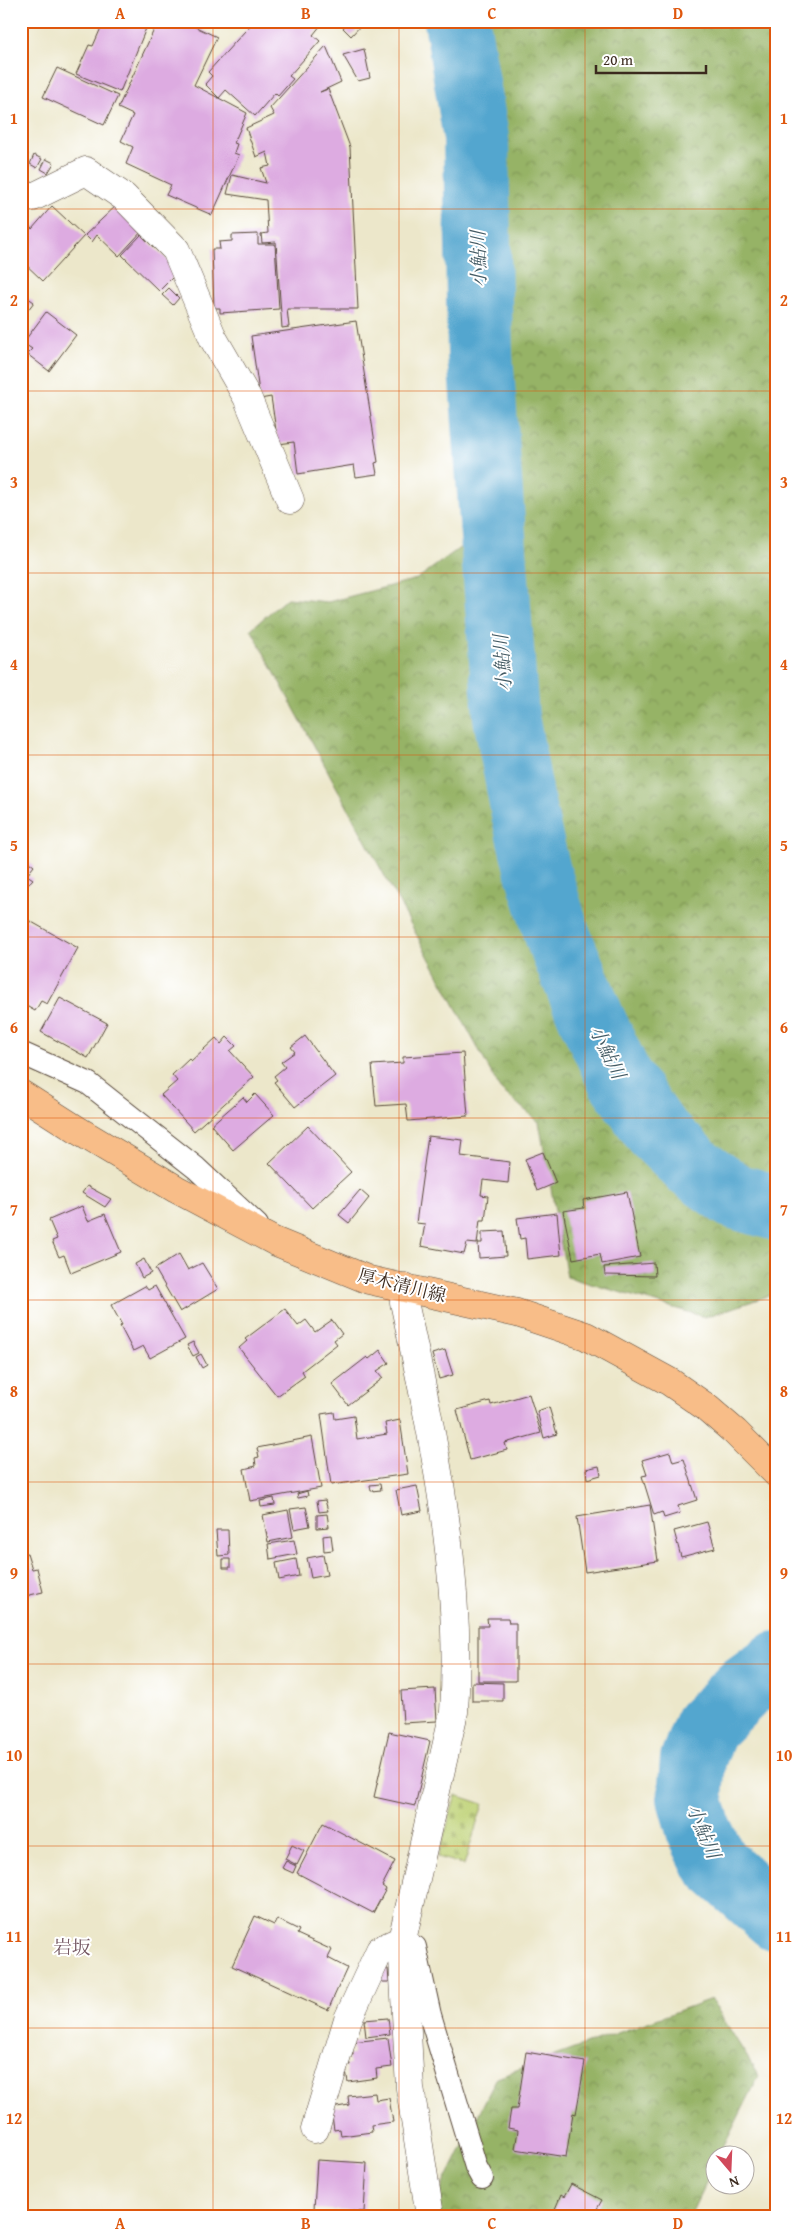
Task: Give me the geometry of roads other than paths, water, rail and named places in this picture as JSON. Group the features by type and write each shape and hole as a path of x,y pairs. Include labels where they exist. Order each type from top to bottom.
{"main road":[{"name":"厚木清川線","path":"21,1094 176,1189 274,1242 369,1280 517,1313 586,1336 670,1382 706,1407 735,1432 777,1474"}],"street":[{"path":"21,193 33,197 86,171 124,197 176,250 213,338 247,397 290,500"},
{"path":"405,1287 404,1302 432,1437 449,1545 456,1681 454,1712 402,1940 410,2088 430,2216"},
{"path":"315,2129 348,2019 380,1950 402,1940"}],"lane":[{"path":"21,1053 88,1083 196,1168 274,1242"},
{"path":"402,1940 415,1946 433,2024 476,2167 482,2178"}],"waterway":[{"name":"小鮎川","path":"457,21 476,138 480,354 506,717 524,813 538,872 558,937 592,1019 620,1079 656,1131 693,1167 734,1196 777,1208"},
{"name":"小鮎川","path":"777,1664 745,1687 706,1726 693,1759 690,1798 699,1830 715,1863 777,1918"}],"district":[{"name":"岩坂","path":"72,1947"}]}
